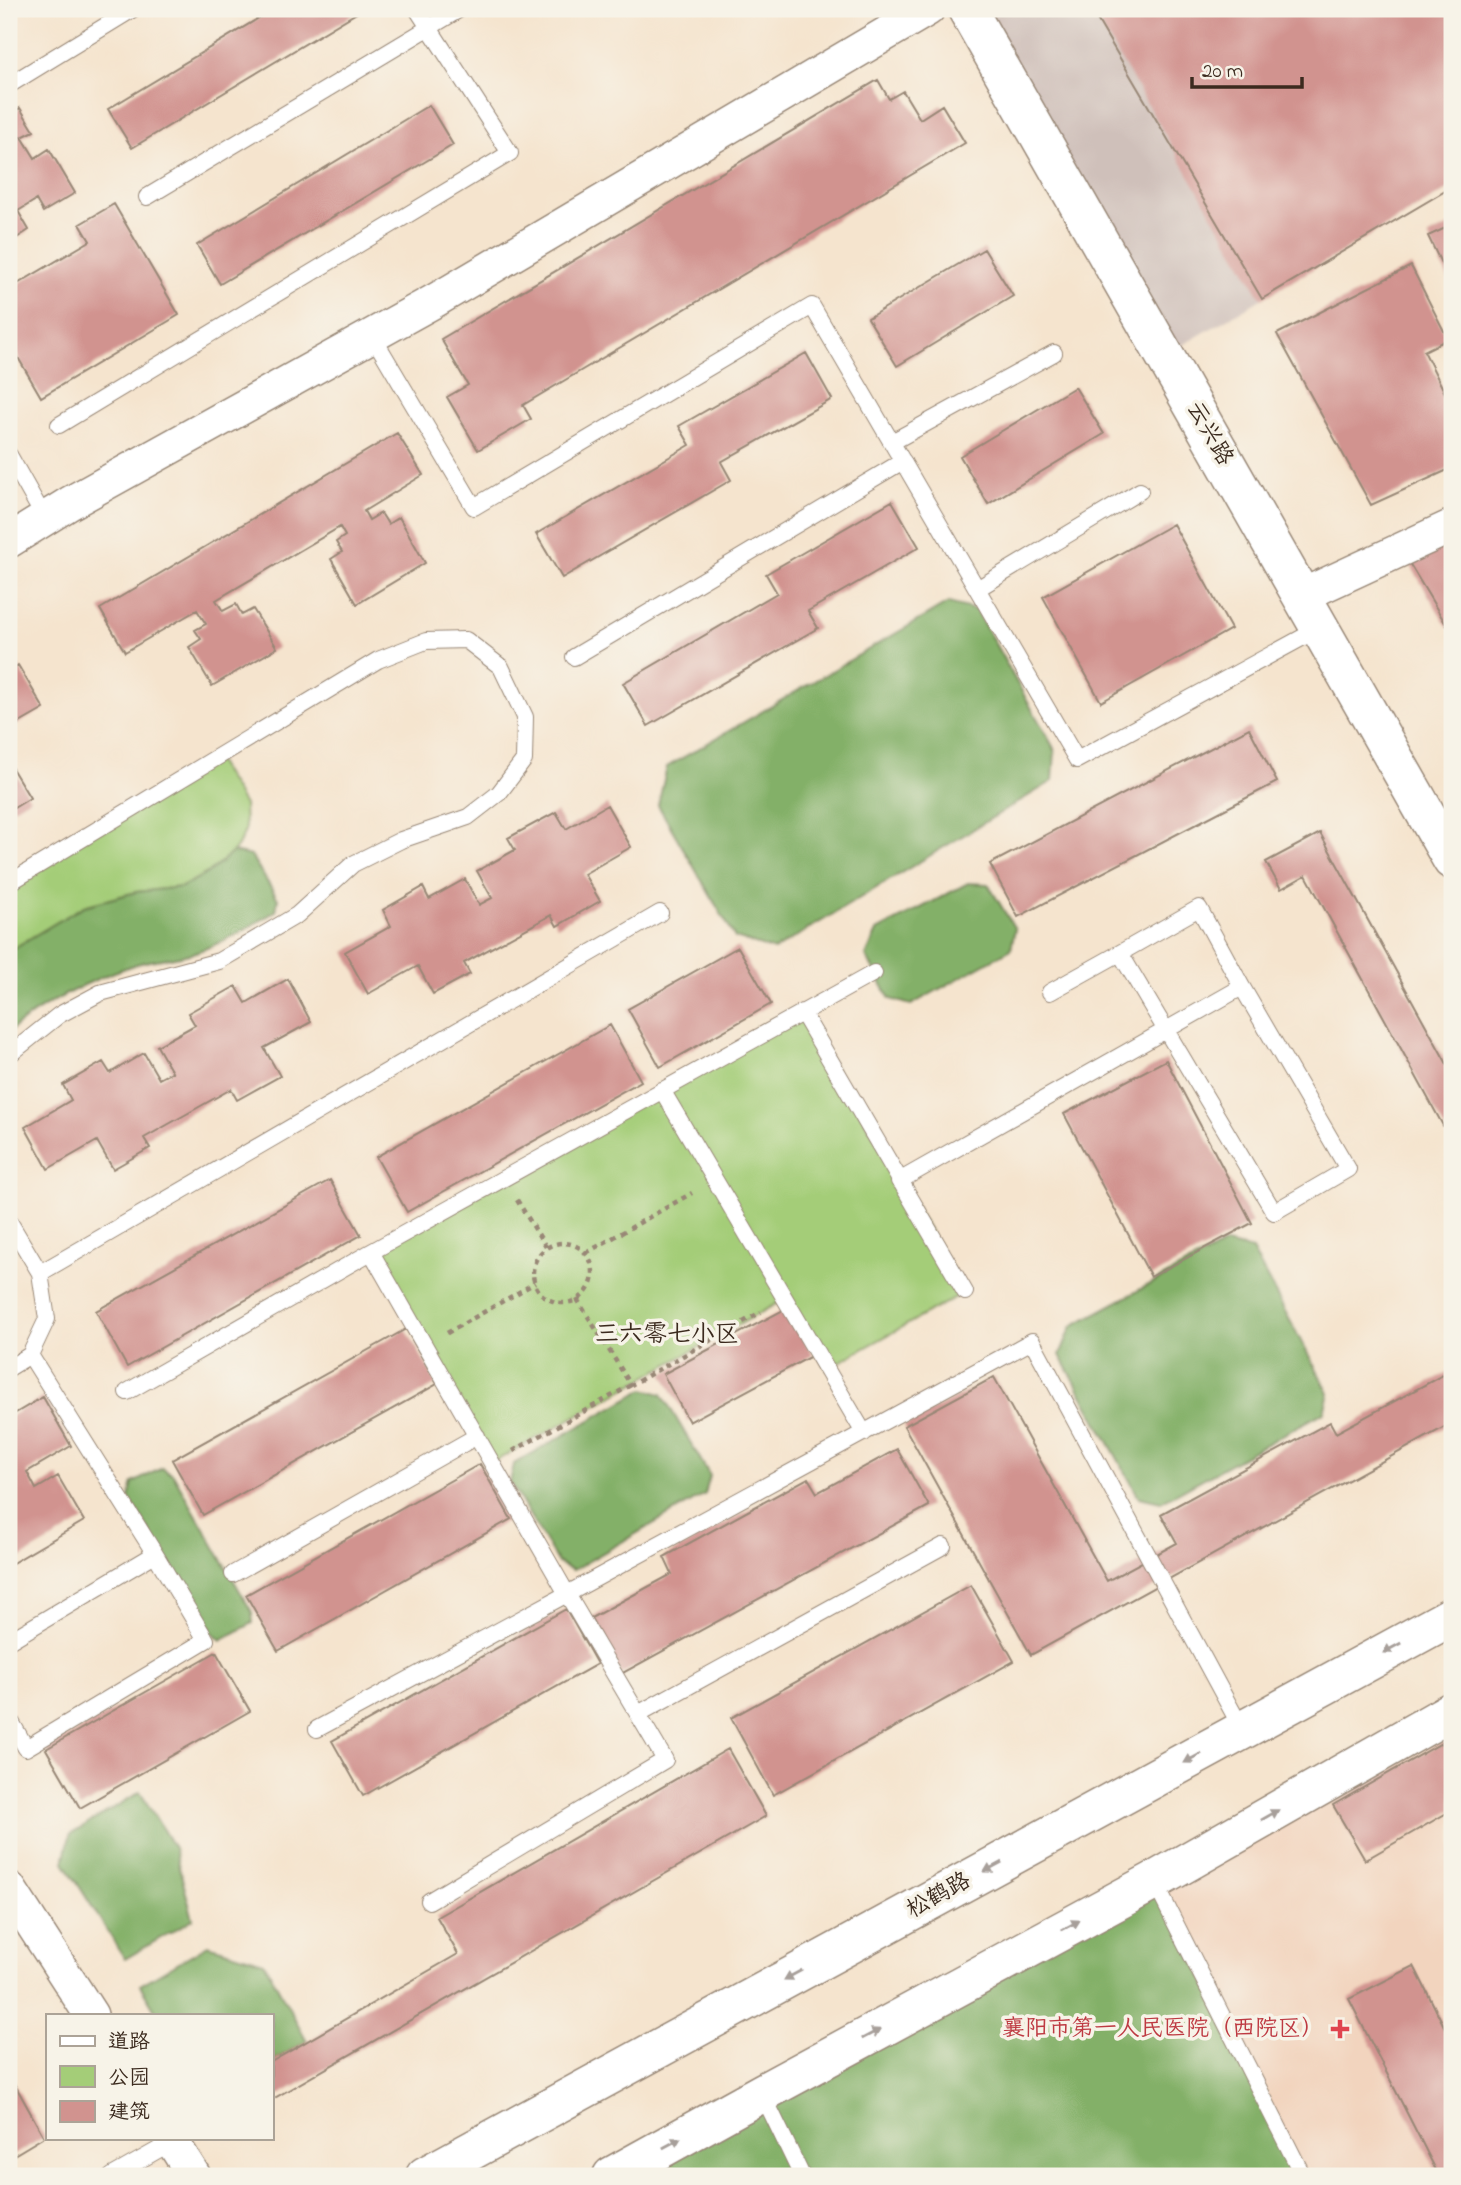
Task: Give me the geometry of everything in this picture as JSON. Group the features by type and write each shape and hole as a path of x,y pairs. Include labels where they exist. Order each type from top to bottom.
{"main road":[{"name":"云兴路","path":"967,9 1452,860"},
{"name":"松鹤路","path":"425,2176 1452,1616"},
{"path":"612,2176 1154,1881 1452,1711"}],"street":[{"path":"9,541 448,293 928,9"},
{"path":"1301,596 1452,526"},
{"path":"9,1888 90,2014"},
{"path":"171,2140 194,2176"}],"lane":[{"path":"9,85 133,9"},
{"path":"59,425 510,153 417,9"},
{"path":"147,197 460,9"},
{"path":"372,335 474,507 812,306 1077,760 1320,628"},
{"path":"892,442 1054,353"},
{"path":"9,455 45,519"},
{"path":"574,657 903,461"},
{"path":"977,589 1140,491"},
{"path":"9,883 378,660 426,641 466,640 493,660 501,667 525,717 524,760 499,793 467,817 401,840 353,864 298,915 219,961 100,993 59,1015 9,1055"},
{"path":"1050,992 1199,908 1348,1169 1274,1212 1120,953"},
{"path":"40,1273 660,913"},
{"path":"127,1392 371,1252 874,973"},
{"path":"900,1181 1242,987"},
{"path":"802,1012 965,1292"},
{"path":"663,1090 864,1433"},
{"path":"9,1221 40,1273 47,1319 30,1355 9,1367"},
{"path":"371,1252 567,1594 666,1760 429,1901"},
{"path":"317,1729 1032,1341 1243,1731"},
{"path":"9,1718 26,1748 206,1640 30,1355"},
{"path":"233,1574 477,1436"},
{"path":"638,1714 943,1546"},
{"path":"9,1641 155,1554"},
{"path":"1154,1881 1303,2176"},
{"path":"762,2093 802,2176"},
{"path":"112,2176 171,2140"}],"path":[{"path":"505,1178 545,1247"},
{"path":"586,1253 715,1180"},
{"path":"565,1242 586,1253 593,1267 593,1278 578,1299 566,1303 555,1302 539,1291 534,1283 534,1264 545,1247 565,1242"},
{"path":"425,1346 534,1283"},
{"path":"492,1463 785,1298"},
{"path":"578,1299 631,1385"}],"shaded area":[{"path":"966,9 1452,9 1452,187 1164,356"},
{"name":"襄阳市第一人民医院（西院区）","path":"1452,1711 1452,2176 1303,2176 1154,1881"}],"green space":[{"path":"948,603 976,610 1055,750 1053,781 774,950 735,938 658,805 667,767"},
{"path":"215,758 244,805 245,831 233,852 211,871 182,887 136,892 84,906 9,951 9,883"},
{"path":"233,852 251,856 278,899 276,911 212,946 182,956 138,964 100,978 51,1003 9,1032 9,951 84,906 136,892 182,887 211,871"},
{"path":"968,883 988,884 1015,929 1011,949 911,1005 890,999 866,956 877,931"},
{"path":"802,1012 965,1292 827,1369 785,1299 492,1463 371,1252"},
{"path":"1225,1244 1252,1250 1329,1393 1324,1412 1161,1502 1139,1497 1060,1355 1072,1326"},
{"path":"644,1389 662,1394 710,1476 705,1494 573,1570 558,1563 510,1482 514,1464"},
{"path":"162,1468 173,1474 252,1612 253,1623 221,1640 212,1632 129,1498 133,1483"},
{"path":"140,1792 174,1848 193,1919 125,1959 64,1862 70,1835"},
{"path":"1154,1881 1303,2176 612,2176"},
{"path":"208,1945 264,1962 307,2041 273,2061 273,2014 157,2014 140,1985"}],"building":[{"path":"274,9 363,9 132,148 108,109"},
{"path":"1091,9 1452,9 1452,187 1262,299"},
{"path":"878,80 889,99 903,91 920,119 942,105 965,143 523,405 531,419 478,450 447,397 468,385 441,339"},
{"path":"429,105 453,145 220,284 197,245"},
{"path":"20,108 34,131 22,137 35,158 49,149 75,193 43,212 36,200 18,211 29,230 9,243 9,115"},
{"path":"114,204 179,315 41,397 9,342 9,289 90,241 80,224"},
{"path":"1452,225 1452,286 1428,236"},
{"path":"984,249 1013,296 897,366 868,318"},
{"path":"1411,266 1448,339 1424,351 1452,407 1452,468 1371,505 1277,334"},
{"path":"806,353 832,399 721,462 731,480 562,578 536,534 690,445 679,426"},
{"path":"1075,387 1104,434 988,504 960,456"},
{"path":"397,433 423,475 364,511 369,520 381,513 388,524 399,517 425,563 357,604 331,559 342,552 336,542 345,536 340,527 216,600 223,611 236,604 242,615 253,609 277,648 212,686 189,647 201,639 195,630 206,624 197,610 125,652 100,609"},
{"path":"892,501 919,547 808,611 818,628 648,726 623,683 777,593 766,574"},
{"path":"1173,524 1231,629 1101,702 1043,597"},
{"path":"1452,535 1452,623 1447,626 1408,561"},
{"path":"18,665 44,709 9,729 9,670"},
{"path":"1249,728 1277,782 1018,917 990,864"},
{"path":"9,766 30,798 9,811"},
{"path":"607,805 631,847 584,874 600,901 557,926 551,915 464,963 470,974 433,994 418,966 368,994 345,952 391,926 383,910 423,887 429,899 465,879 479,905 492,898 477,871 515,850 508,838 556,812 566,829"},
{"path":"1320,833 1452,1073 1452,1142 1306,875 1281,889 1266,862"},
{"path":"738,947 771,1004 660,1067 628,1009"},
{"path":"288,979 311,1022 264,1048 280,1076 237,1100 231,1089 144,1138 150,1148 113,1169 97,1141 48,1169 25,1127 71,1100 63,1085 103,1062 110,1073 144,1053 159,1079 172,1072 157,1046 195,1025 188,1013 236,986 246,1003"},
{"path":"610,1025 641,1081 407,1212 376,1157"},
{"path":"1166,1060 1252,1223 1151,1277 1064,1114"},
{"path":"330,1180 361,1235 127,1367 96,1311"},
{"path":"787,1308 813,1355 689,1422 663,1374"},
{"path":"406,1329 437,1384 203,1515 172,1460"},
{"path":"1452,1370 1452,1423 1031,1655 904,1426 994,1377 1107,1581 1177,1543 1161,1514 1330,1422 1336,1433"},
{"path":"43,1397 71,1446 27,1472 36,1489 58,1476 84,1521 9,1565 9,1417"},
{"path":"897,1449 929,1506 621,1674 591,1618 672,1574 664,1557 808,1478 817,1493"},
{"path":"480,1464 511,1519 278,1651 246,1595"},
{"path":"971,1585 1014,1661 773,1795 731,1718"},
{"path":"566,1609 597,1664 363,1796 332,1741"},
{"path":"216,1652 250,1711 80,1808 46,1749"},
{"path":"1452,1737 1452,1810 1365,1860 1333,1805"},
{"path":"728,1749 766,1816 273,2099 273,2061 458,1954 437,1917"},
{"path":"1414,1966 1452,2042 1452,2176 1439,2176 1349,1999"},
{"path":"15,2085 44,2137 9,2158 9,2089"}],"place":[{"name":"襄阳市第一人民医院（西院区）","path":"1340,2029"}],"district":[{"name":"三六零七小区","path":"667,1335"}]}
